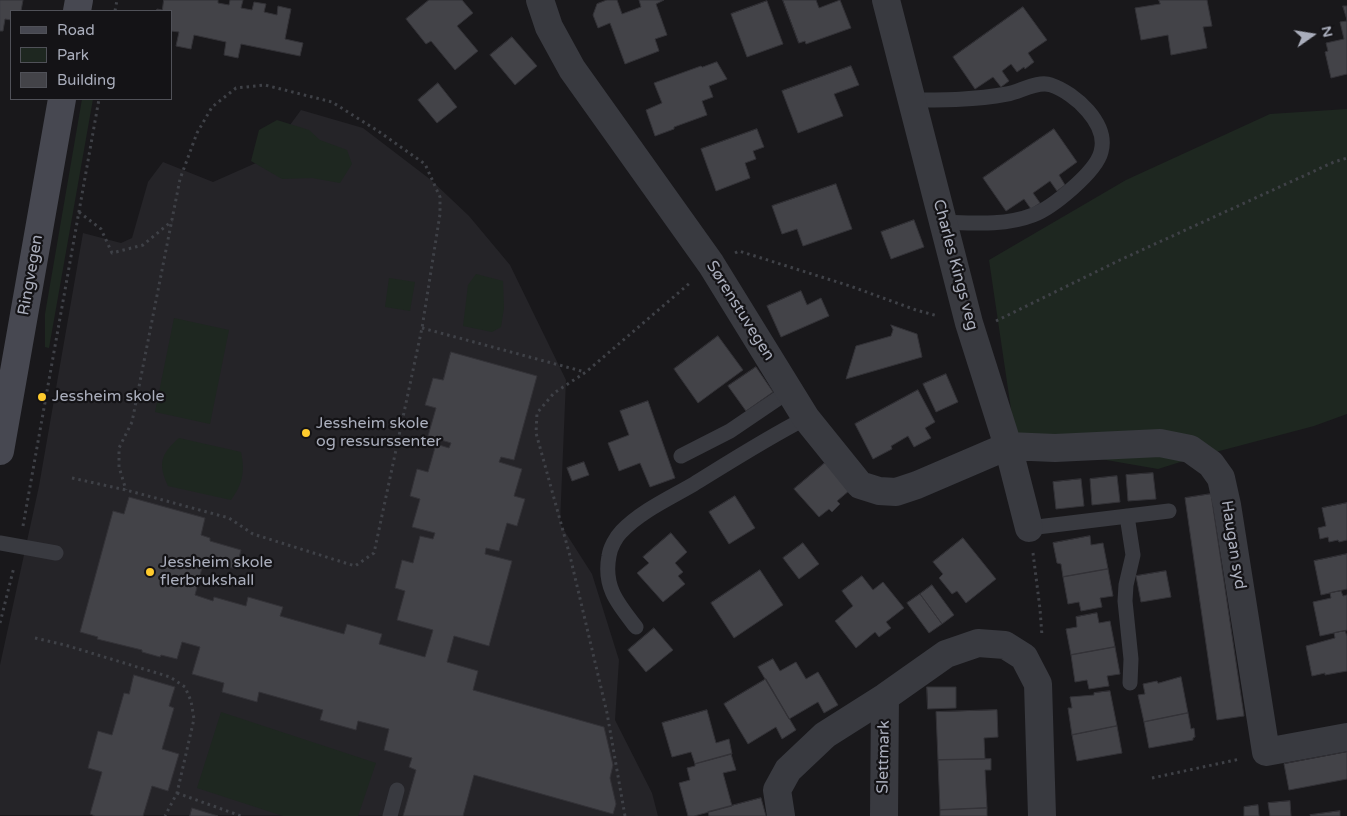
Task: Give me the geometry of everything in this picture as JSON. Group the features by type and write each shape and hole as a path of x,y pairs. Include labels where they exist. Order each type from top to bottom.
{"main road":[{"name":"Ringvegen","path":"0,451 62,100"}],"street":[{"name":"Sørenstuvegen","path":"540,0 549,27 572,69 711,264 806,418 860,485 878,491 896,492 917,485 1008,446"},
{"name":"Charles Kings veg","path":"886,0 969,323 1008,446 1029,528"},
{"name":"Haugan syd","path":"1008,446 1055,448 1160,443 1190,449 1210,464 1221,478 1227,504 1266,752"},
{"name":"Slettmark","path":"782,816 777,790 788,770 825,735 885,697 946,654 978,643 1005,645 1024,657 1038,684 1042,816"},
{"name":"Slettmark","path":"884,816 885,697"},
{"path":"1266,752 1347,737"}],"lane":[{"path":"913,100 967,100 1009,94 1042,84 1050,84 1082,105 1098,125 1102,138 1102,152 1096,163 1057,202 1034,215 1011,221 985,223 943,222"},
{"path":"681,456 730,432 789,391"},
{"path":"636,627 620,607 609,587 607,576 609,554 619,534 629,524 663,502 769,437 806,418"},
{"path":"1029,528 1169,511"},
{"path":"1127,516 1133,555 1126,585 1125,601 1132,659 1130,683"},
{"path":"0,543 56,553"},
{"path":"390,816 398,790"}],"path":[{"path":"72,478 126,490 229,518 252,534 355,566 374,553 422,328 440,214 440,197 425,164 332,102 265,85 236,88 212,107 197,133 180,179 132,422 119,448 119,467 126,490"},
{"path":"0,623 19,547 99,100"},
{"path":"79,212 101,229 112,253 143,245 172,221"},
{"path":"422,328 586,372 554,393 537,413 536,433 575,574 607,713 626,816"},
{"path":"1029,528 1040,609 1041,642"},
{"path":"34,638 65,645 170,677 185,687 191,701 194,719 177,793 166,816"},
{"path":"1152,778 1225,763 1266,752"},
{"path":"177,793 241,816"}],"shaded area":[{"name":"Jessheim skole og ressurssenter","path":"301,110 363,128 431,180 469,216 510,265 566,380 560,524 592,574 619,660 615,720 652,793 658,816 0,815 0,665 39,486 83,233 121,243 132,238 148,182 163,162 213,182 265,159"}],"green space":[{"path":"82,100 93,100 49,348 45,347 45,314"},
{"path":"1347,109 1347,414 1314,426 1158,469 1014,444 1012,416 989,260 1126,180 1270,114"},
{"path":"277,120 309,130 320,140 347,150 352,164 340,183 312,178 282,179 251,161 259,130"},
{"path":"476,274 503,281 504,308 501,327 492,332 463,326 468,285"},
{"path":"389,278 415,282 410,311 385,307"},
{"path":"174,318 229,330 210,424 155,412"},
{"path":"179,438 241,452 242,477 231,500 168,486 163,472 163,460 168,450"},
{"path":"221,712 376,763 358,816 283,816 197,788"}],"building":[{"path":"0,0 23,0 21,10 10,10 10,20 5,19 3,31 0,31"},
{"path":"164,0 218,0 218,3 229,5 230,0 243,0 241,8 252,10 254,2 266,4 264,12 277,15 278,6 291,9 285,39 303,43 300,56 241,44 238,58 224,55 226,42 194,35 191,49 176,46 179,32 172,31 172,10 162,10"},
{"path":"429,0 462,0 473,13 457,26 478,51 455,70 431,41 426,44 406,19"},
{"path":"607,0 617,0 622,14 641,7 639,0 664,0 656,4 667,35 655,39 659,51 625,64 610,23 598,28 593,15 597,4"},
{"path":"783,0 816,0 819,8 840,0 851,28 806,44 805,41 799,43"},
{"path":"1159,0 1207,0 1212,26 1203,27 1207,48 1171,55 1168,35 1141,40 1135,8 1160,4"},
{"path":"767,1 783,44 747,57 731,14"},
{"path":"1343,6 1347,6 1347,21"},
{"path":"1023,7 1047,40 1028,53 1034,62 1025,69 1024,67 1017,72 1011,64 1002,71 1009,81 1001,87 993,77 975,89 953,57"},
{"path":"1347,21 1347,74 1331,78 1325,52 1328,51 1326,43 1344,39 1340,22"},
{"path":"512,37 537,66 515,85 490,55"},
{"path":"717,62 727,79 709,86 713,97 702,101 707,115 655,136 646,110 662,103 654,83"},
{"path":"851,66 859,85 834,94 843,116 798,133 782,91"},
{"path":"438,83 457,107 437,123 418,100"},
{"path":"757,129 764,147 753,151 756,159 745,163 750,178 716,191 701,149"},
{"path":"1054,129 1077,162 1059,175 1065,185 1057,191 1050,181 1033,193 1040,203 1031,209 1024,199 1006,211 983,178"},
{"path":"836,184 852,229 803,246 797,229 782,234 772,206"},
{"path":"914,220 924,247 891,259 881,232"},
{"path":"801,291 807,305 821,298 829,316 781,337 767,306"},
{"path":"891,325 917,334 922,357 846,379 856,346 891,336 893,330"},
{"path":"718,336 743,370 698,403 674,369"},
{"name":"Jessheim skole og ressurssenter","path":"451,352 537,376 514,460 501,457 499,462 522,469 514,496 525,499 517,526 507,523 499,551 486,548 485,554 512,561 489,646 454,636 447,662 478,671 473,690 604,727 613,765 610,778 616,804 613,814 474,775 463,816 403,816 416,770 409,767 412,758 384,750 389,729 358,721 356,730 320,720 323,710 259,692 257,702 222,692 224,683 192,674 200,647 182,642 177,659 161,655 160,657 142,652 142,650 97,639 98,637 80,632 113,511 124,514 129,497 205,518 201,535 210,538 210,541 241,550 236,569 204,560 195,595 213,601 214,597 246,606 248,597 283,607 280,616 344,634 347,624 382,634 379,644 425,657 433,630 397,620 405,591 395,588 402,560 413,563 420,536 433,539 435,533 412,527 420,499 410,496 417,469 428,472 436,444 449,448 451,443 428,436 436,408 425,405 433,378 443,380"},
{"path":"756,367 773,392 746,411 728,386"},
{"path":"946,374 958,402 936,412 923,384"},
{"path":"918,390 935,422 925,428 931,438 914,447 908,436 891,446 892,449 873,459 855,424"},
{"path":"648,401 675,478 650,487 640,463 619,471 608,443 629,435 620,411"},
{"path":"584,462 589,475 572,481 567,468"},
{"path":"826,462 850,490 837,501 840,504 832,512 829,509 819,517 794,489"},
{"path":"1153,473 1156,499 1128,501 1126,475"},
{"path":"1117,476 1120,502 1092,505 1090,479"},
{"path":"1081,479 1084,506 1056,509 1053,482"},
{"path":"1211,494 1244,716 1217,720 1185,498"},
{"path":"735,496 755,528 729,544 709,512"},
{"path":"1347,503 1347,540 1329,542 1328,537 1320,539 1318,528 1326,526 1322,508"},
{"path":"671,533 687,552 675,563 683,572 678,576 685,584 663,602 637,573 649,563 643,557"},
{"path":"1090,536 1091,545 1103,543 1108,569 1063,577 1061,564 1057,563 1053,543"},
{"path":"963,538 996,579 966,603 957,591 952,594 939,578 943,574 933,562"},
{"path":"803,543 819,564 799,579 783,558"},
{"path":"1347,554 1347,589 1321,595 1314,561"},
{"path":"1108,569 1113,596 1100,598 1102,607 1081,611 1079,602 1068,604 1063,577"},
{"path":"760,570 783,605 734,638 711,603"},
{"path":"1166,571 1171,597 1141,602 1136,576"},
{"path":"862,576 873,590 883,582 904,608 886,622 891,628 879,637 875,632 856,648 835,621 853,606 842,591"},
{"path":"932,585 954,615 942,624 920,594"},
{"path":"1341,591 1343,596 1347,595 1347,630 1320,636 1313,602 1331,598 1330,593"},
{"path":"920,594 942,624 929,633 907,603"},
{"path":"1097,613 1099,623 1110,621 1115,647 1071,655 1066,629 1077,627 1076,617"},
{"path":"654,628 673,650 646,672 628,650"},
{"path":"1345,631 1347,636 1347,671 1312,676 1306,646 1335,638 1334,633"},
{"path":"1115,647 1120,674 1107,676 1109,686 1089,689 1087,680 1075,682 1071,655"},
{"path":"773,659 780,671 796,662 806,679 818,672 838,705 824,713 818,702 789,719 758,667"},
{"path":"134,675 175,687 169,706 174,708 162,749 179,754 168,791 152,786 143,816 95,816 90,814 102,772 88,768 98,731 112,735 124,693 129,694"},
{"path":"1181,677 1188,713 1144,722 1138,695 1145,694 1143,684 1157,681 1158,683"},
{"path":"766,679 796,730 782,739 776,727 748,744 724,704"},
{"path":"927,687 956,687 956,708 928,709"},
{"path":"1110,691 1117,726 1072,735 1068,708 1072,708 1070,697 1094,695 1094,693"},
{"path":"707,710 716,743 729,739 732,754 695,764 691,752 672,757 662,723"},
{"path":"997,710 998,737 984,738 985,759 938,760 936,712"},
{"path":"1188,713 1191,729 1194,728 1195,737 1193,740 1149,748 1144,722"},
{"path":"1117,726 1122,753 1077,761 1072,735"},
{"path":"1347,752 1347,779 1289,790 1284,764"},
{"path":"731,754 736,770 723,773 732,806 688,816 679,783 690,780 687,768"},
{"path":"991,759 991,770 985,770 987,808 940,810 938,760"},
{"path":"761,798 766,816 709,816 708,812"},
{"path":"1290,801 1291,816 1270,816 1268,803"},
{"path":"1258,805 1259,816 1244,816 1244,807"},
{"path":"192,808 218,816 190,816"},
{"path":"987,808 987,816 940,816 940,810"},
{"path":"1340,811 1340,816 1310,815"}],"place":[{"name":"Jessheim skole","path":"42,397"},
{"name":"Jessheim skole og ressurssenter","path":"306,433"},
{"name":"Jessheim skole flerbrukshall","path":"150,572"}]}
